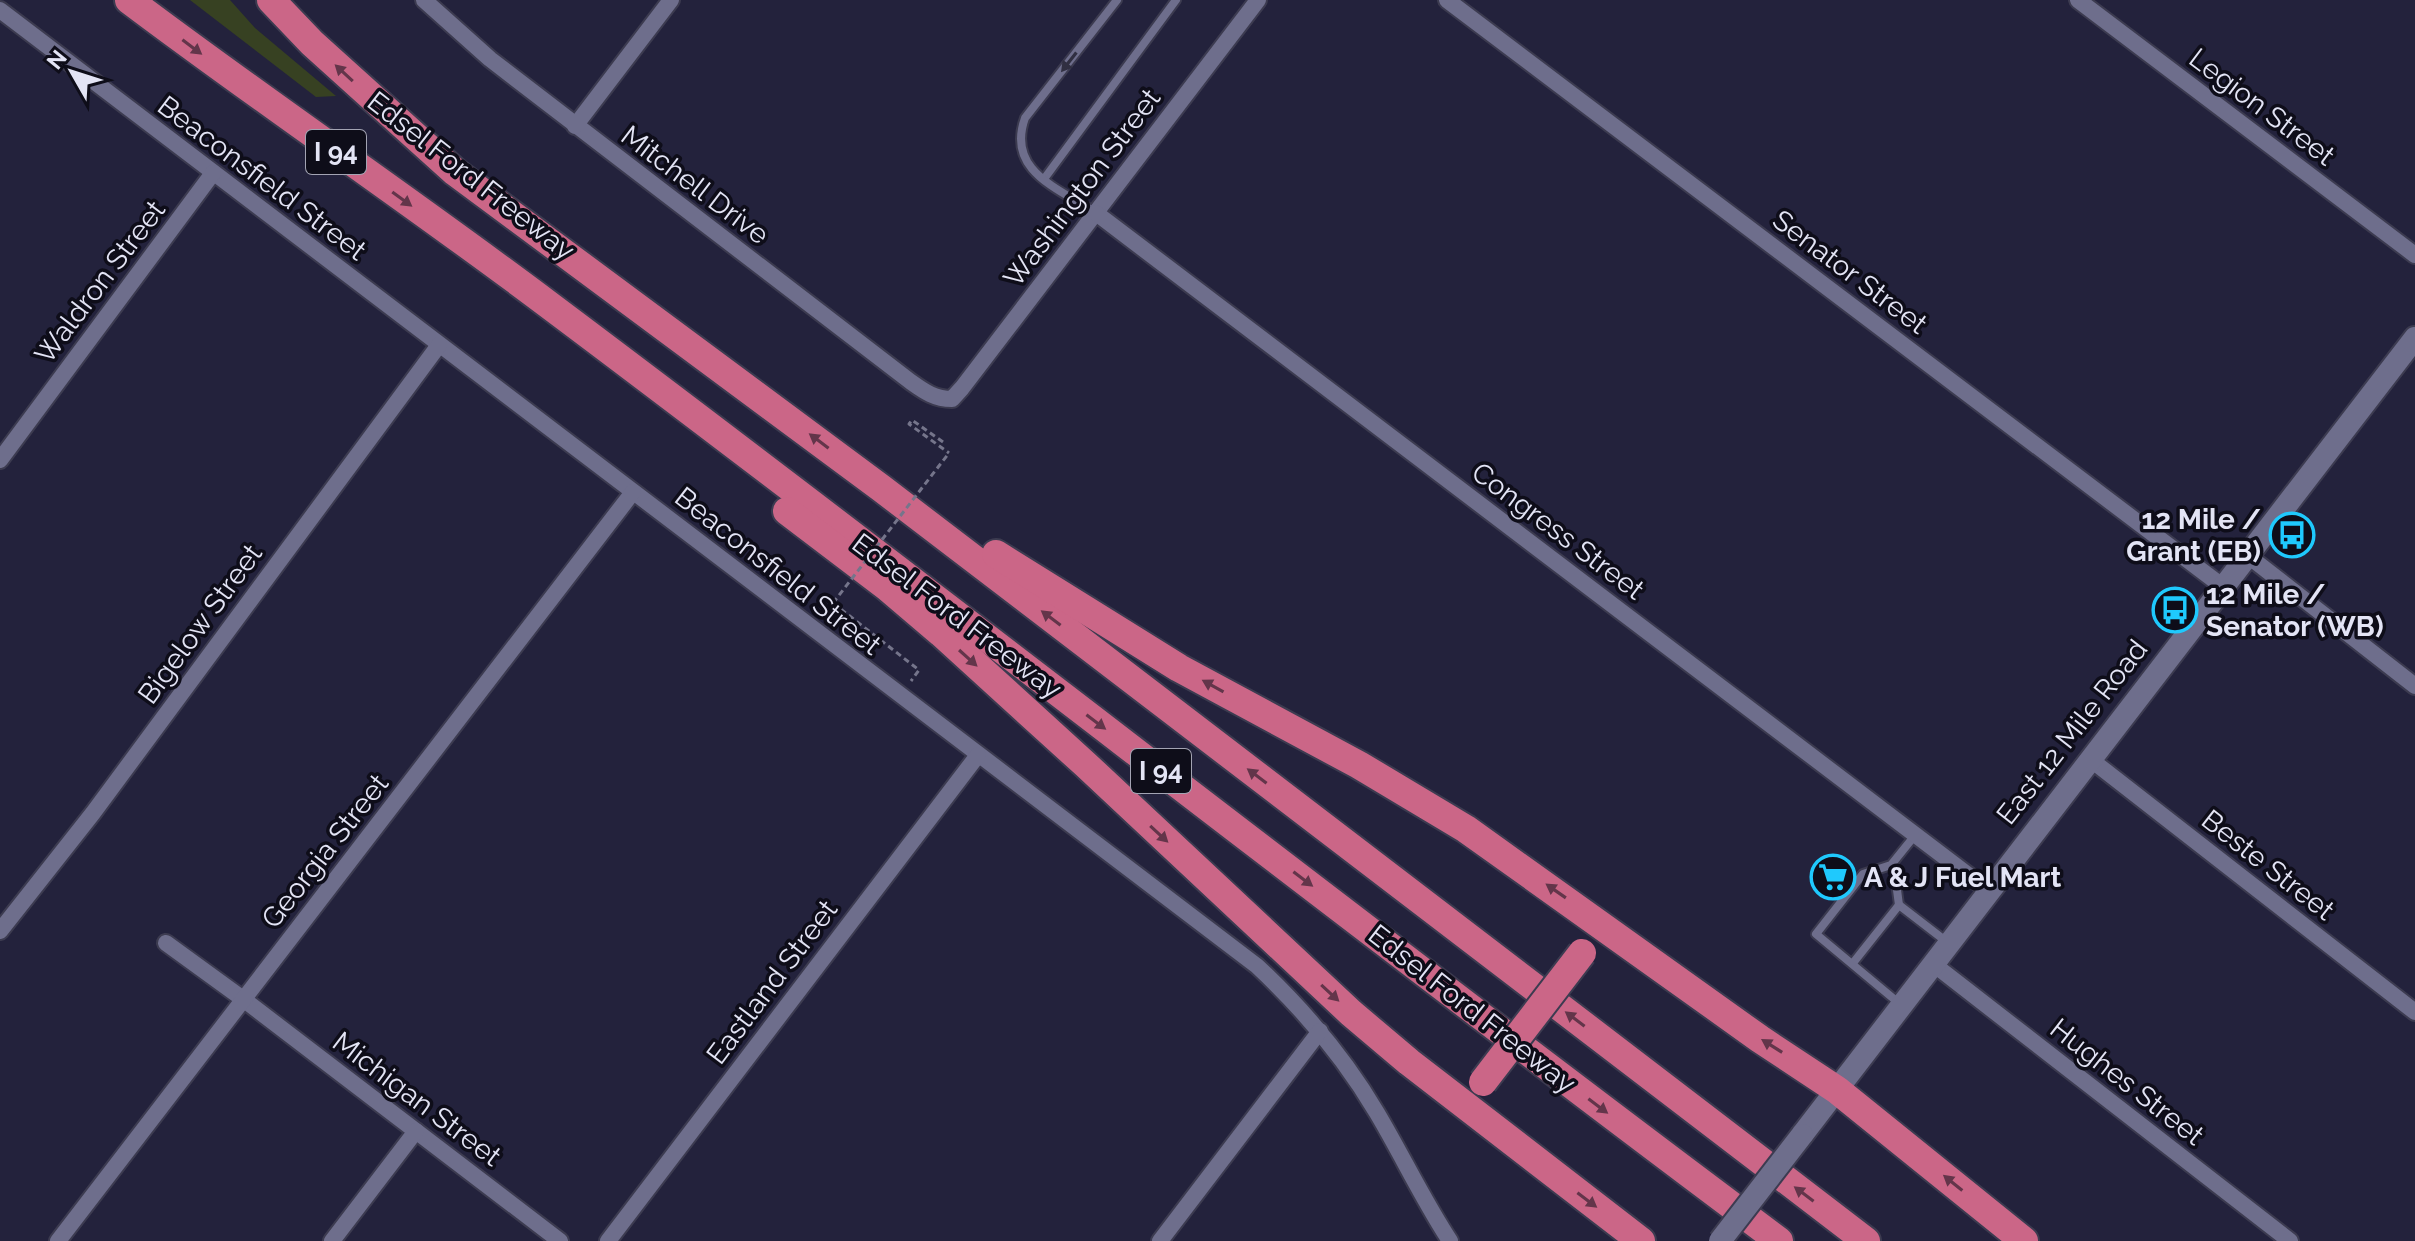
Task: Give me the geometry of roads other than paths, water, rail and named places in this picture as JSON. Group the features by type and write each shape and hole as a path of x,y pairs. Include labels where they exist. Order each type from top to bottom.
{"highway":[{"name":"Edsel Ford Freeway","path":"129,0 544,301 1544,1066 1779,1241"},
{"name":"Edsel Ford Freeway","path":"271,0 322,53 455,172 881,488 1866,1241"},
{"path":"544,301 684,431 887,587 941,633 1351,1013 1641,1241"},
{"path":"881,488 955,525 1032,578 1179,668 1466,829 1760,1039 1837,1090 2024,1241"},
{"path":"1481,1118 1477,1100 1483,1082 1582,953 1599,939 1620,937"}],"main road":[{"name":"East 12 Mile Road","path":"1720,1241 2222,586 2412,349"}],"street":[{"name":"Mitchell Drive","path":"424,0 490,59 575,126 911,382 931,396 943,399"},
{"path":"575,126 671,0"},
{"name":"Washington Street","path":"943,399 952,399 962,388 1258,0"},
{"name":"Senator Street","path":"1447,0 2222,586"},
{"name":"Legion Street","path":"2078,0 2415,255"},
{"name":"Beaconsfield Street","path":"0,10 1257,966 1342,1058 1378,1114 1450,1241"},
{"name":"Waldron Street","path":"0,460 213,173"},
{"name":"Congress Street","path":"1096,213 1988,890"},
{"name":"Bigelow Street","path":"0,931 93,813 439,345"},
{"name":"Georgia Street","path":"58,1241 633,492"},
{"path":"2247,555 2415,686"},
{"name":"Eastland Street","path":"608,1241 978,755"},
{"name":"Beste Street","path":"2090,759 2415,1012"},
{"name":"Michigan Street","path":"166,943 560,1241"},
{"name":"Hughes Street","path":"1932,963 2290,1241"},
{"path":"1160,1241 1320,1031"},
{"path":"332,1241 416,1131"}],"lane":[{"path":"1096,213 1027,166 1019,135 1025,118 1117,0"},
{"path":"1044,179 1176,0"},
{"path":"1900,1004 1816,934 1863,874 1891,865 1916,834"},
{"path":"1891,865 1894,877"},
{"path":"1897,890 1899,905 1948,943"},
{"path":"1853,963 1899,905"}],"place":[{"name":"12 Mile / Grant (EB)","path":"2292,535"},
{"name":"12 Mile / Senator (WB)","path":"2175,610"},
{"name":"A & J Fuel Mart","path":"1833,877"}]}
